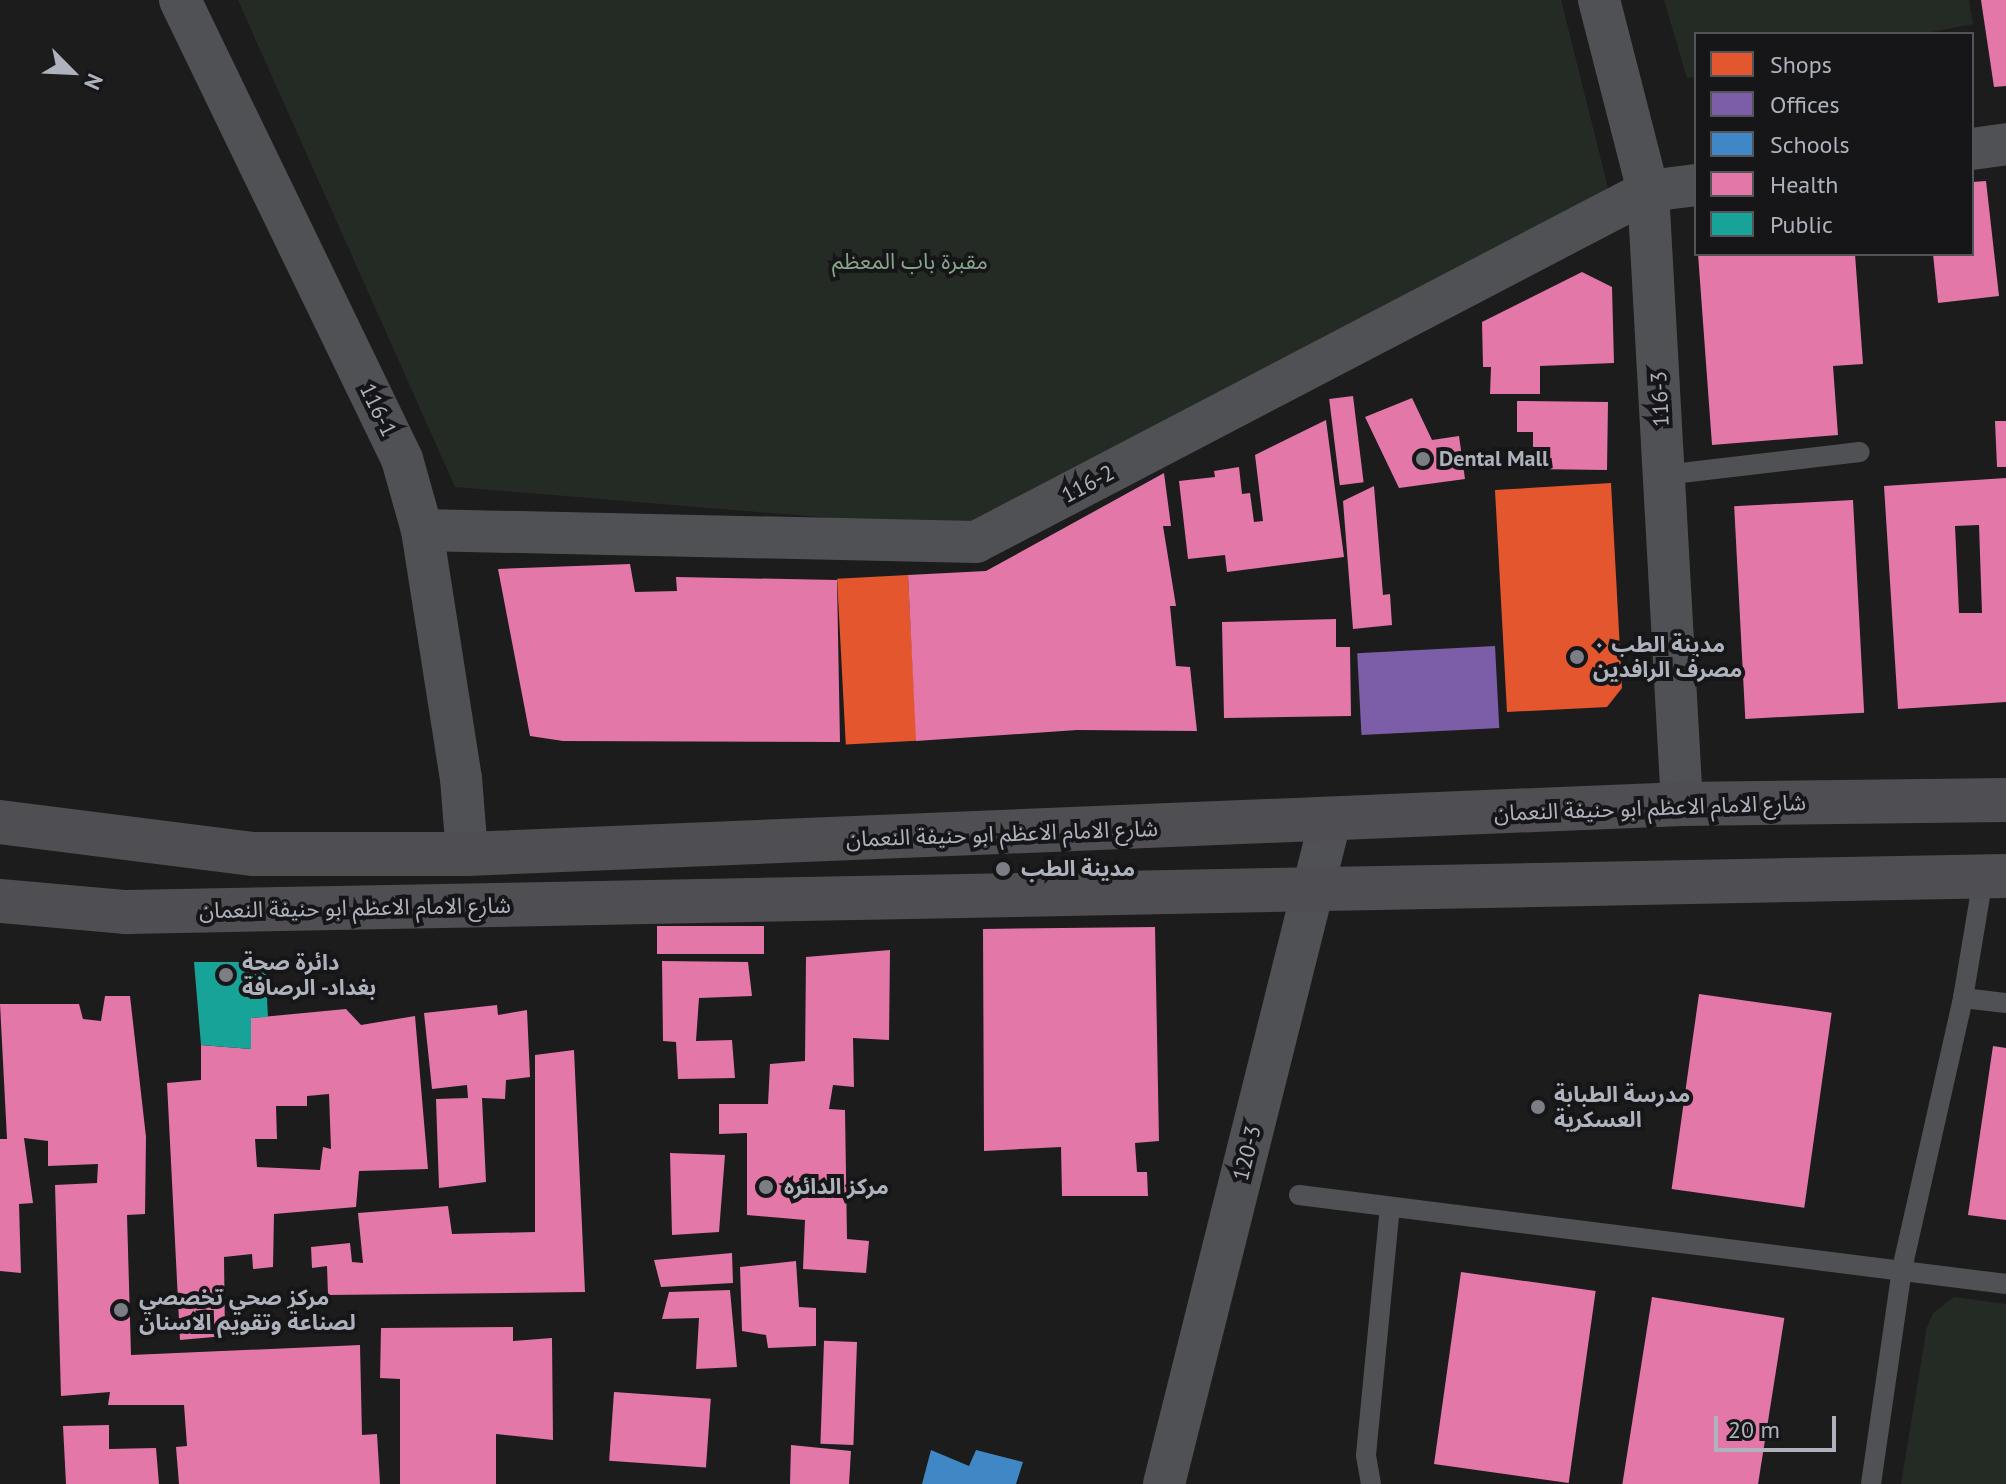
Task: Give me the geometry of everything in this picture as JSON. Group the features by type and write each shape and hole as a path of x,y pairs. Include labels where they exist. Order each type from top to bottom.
{"main road":[{"name":"شارع الامام الاعظم ابو حنيفة النعمان","path":"0,822 254,854 467,854 1330,821 1682,804 2006,800"},
{"name":"شارع الامام الاعظم ابو حنيفة النعمان","path":"0,901 127,912 1994,877"}],"street":[{"name":"116-1","path":"180,0 402,459 422,530 461,778 467,854"},
{"name":"116-3","path":"1599,0 1648,191 1682,804"},
{"path":"1974,149 2006,144"},
{"name":"116-2","path":"422,530 976,542 1648,191 1694,185"},
{"name":"120-3","path":"1164,1484 1330,821"}],"lane":[{"path":"1664,475 1860,452"},
{"path":"1871,1484 1902,1269 1963,998 1994,877"},
{"path":"1963,998 2006,1003"},
{"path":"1299,1195 2006,1284"},
{"path":"1371,1484 1366,1455 1390,1208"}],"green space":[{"name":"مقبرة باب المعظم","path":"238,0 1561,0 1609,192 964,529 455,487"},
{"path":"1664,0 1969,0 1973,24 1931,32 1694,32 1694,77 1687,78"},
{"path":"1954,1297 2006,1304 2006,1484 1901,1484 1927,1327 1933,1313"}],"building: Shops":[{"path":"1611,483 1622,688 1607,707 1507,712 1495,490"},
{"path":"908,575 917,741 846,744 837,579"}],"building: Offices":[{"path":"1495,646 1499,728 1361,735 1357,653"}],"building: Schools":[{"path":"931,1450 969,1466 976,1450 1023,1462 1016,1484 922,1484"}],"building: Health":[{"path":"1981,0 2006,0 2006,86 1994,87"},
{"path":"1986,181 1999,296 1938,303 1933,256 1974,256 1974,182"},
{"path":"1698,256 1855,256 1863,364 1833,366 1838,435 1712,445"},
{"path":"1582,272 1612,287 1614,363 1540,366 1540,394 1490,394 1491,367 1483,367 1482,322"},
{"path":"1353,396 1364,482 1340,485 1329,399"},
{"name":"Dental Mall","path":"1412,398 1432,440 1459,436 1465,479 1399,488 1365,417"},
{"path":"1517,401 1608,402 1607,470 1533,469 1533,432 1517,432"},
{"path":"1326,420 1344,557 1227,572 1225,555 1188,559 1179,481 1215,477 1214,471 1239,467 1242,494 1250,493 1254,522 1263,521 1255,455"},
{"path":"1995,421 2006,421 2006,467 1997,467"},
{"path":"1164,473 1171,526 1163,526 1176,606 1170,606 1176,666 1190,667 1197,731 1077,730 916,741 908,575 986,571"},
{"path":"2006,478 2006,702 1898,709 1884,486","holes":["1979,525 1982,613 1959,613 1955,526"]},
{"path":"1374,486 1383,595 1390,594 1392,625 1353,629 1343,501"},
{"path":"1853,500 1864,713 1745,719 1734,506"},
{"path":"630,564 635,592 677,591 676,577 837,580 840,742 563,741 530,736 498,569"},
{"path":"1336,619 1336,647 1350,647 1351,716 1224,718 1222,622"},
{"path":"657,926 764,926 764,954 657,954"},
{"path":"1155,927 1159,1141 1135,1143 1137,1172 1147,1172 1148,1196 1062,1196 1061,1147 984,1151 983,929"},
{"path":"890,950 889,1040 853,1038 854,1087 833,1085 829,1109 845,1110 847,1239 869,1241 866,1273 803,1269 805,1220 747,1215 747,1133 719,1134 719,1104 768,1104 770,1064 805,1061 806,957"},
{"path":"662,961 748,962 752,996 699,998 696,1041 732,1040 735,1078 678,1079 676,1042 663,1041"},
{"path":"1699,994 1832,1013 1804,1208 1672,1189"},
{"path":"105,996 130,996 146,1137 145,1214 127,1215 131,1355 360,1345 362,1435 377,1434 380,1484 179,1484 176,1447 187,1446 184,1405 108,1405 110,1392 61,1396 55,1185 97,1183 98,1164 48,1166 48,1141 24,1138 33,1203 19,1204 21,1273 0,1271 0,1139 7,1139 0,1004 79,1004 83,1019 101,1021"},
{"path":"497,1005 498,1015 527,1010 530,1077 506,1080 505,1099 482,1098 486,1182 439,1188 436,1099 468,1098 467,1085 432,1089 424,1013"},
{"path":"346,1009 361,1025 415,1016 428,1169 359,1171 356,1207 274,1214 273,1267 253,1269 252,1254 224,1257 225,1336 180,1340 167,1083 201,1080 201,1045 251,1049 251,1018","holes":["329,1094 331,1149 323,1147 320,1170 257,1167 255,1139 277,1139 276,1106 307,1106 307,1096"]},
{"path":"1993,1046 2006,1048 2006,1220 1968,1215"},
{"path":"574,1050 585,1292 328,1295 327,1266 312,1268 311,1247 350,1243 352,1262 363,1263 358,1213 448,1206 452,1234 535,1232 535,1055"},
{"path":"670,1153 725,1155 719,1232 672,1235"},
{"path":"732,1253 733,1283 661,1287 654,1260"},
{"path":"796,1261 799,1307 816,1308 816,1346 768,1348 766,1335 742,1331 740,1267"},
{"path":"1461,1272 1596,1291 1569,1483 1434,1464"},
{"path":"730,1290 737,1367 696,1369 699,1318 662,1319 669,1292"},
{"path":"1652,1297 1784,1318 1758,1484 1622,1484"},
{"path":"513,1327 513,1341 552,1338 553,1440 496,1434 496,1484 400,1484 400,1379 380,1378 381,1328"},
{"path":"824,1341 857,1342 853,1445 820,1444"},
{"path":"614,1392 711,1399 706,1468 609,1461"},
{"path":"109,1425 109,1449 156,1448 159,1484 66,1484 63,1426"},
{"path":"791,1445 851,1451 849,1484 790,1484"}],"building: Public":[{"path":"194,962 265,962 268,1017 251,1018 251,1049 201,1045"}],"place":[{"name":"Dental Mall","path":"1423,459"},
{"name":"مدينة الطب ٠ مصرف الرافدين","path":"1577,657"},
{"name":"مدينة الطب","path":"1003,869"},
{"name":"دائرة صحة بغداد- الرصافة","path":"226,975"},
{"name":"مدرسة الطبابة العسكرية","path":"1538,1107"},
{"name":"مركز الدائره","path":"766,1187"},
{"name":"مركز صحي تخصصي لصناعة وتقويم الاسنان","path":"121,1310"}]}
